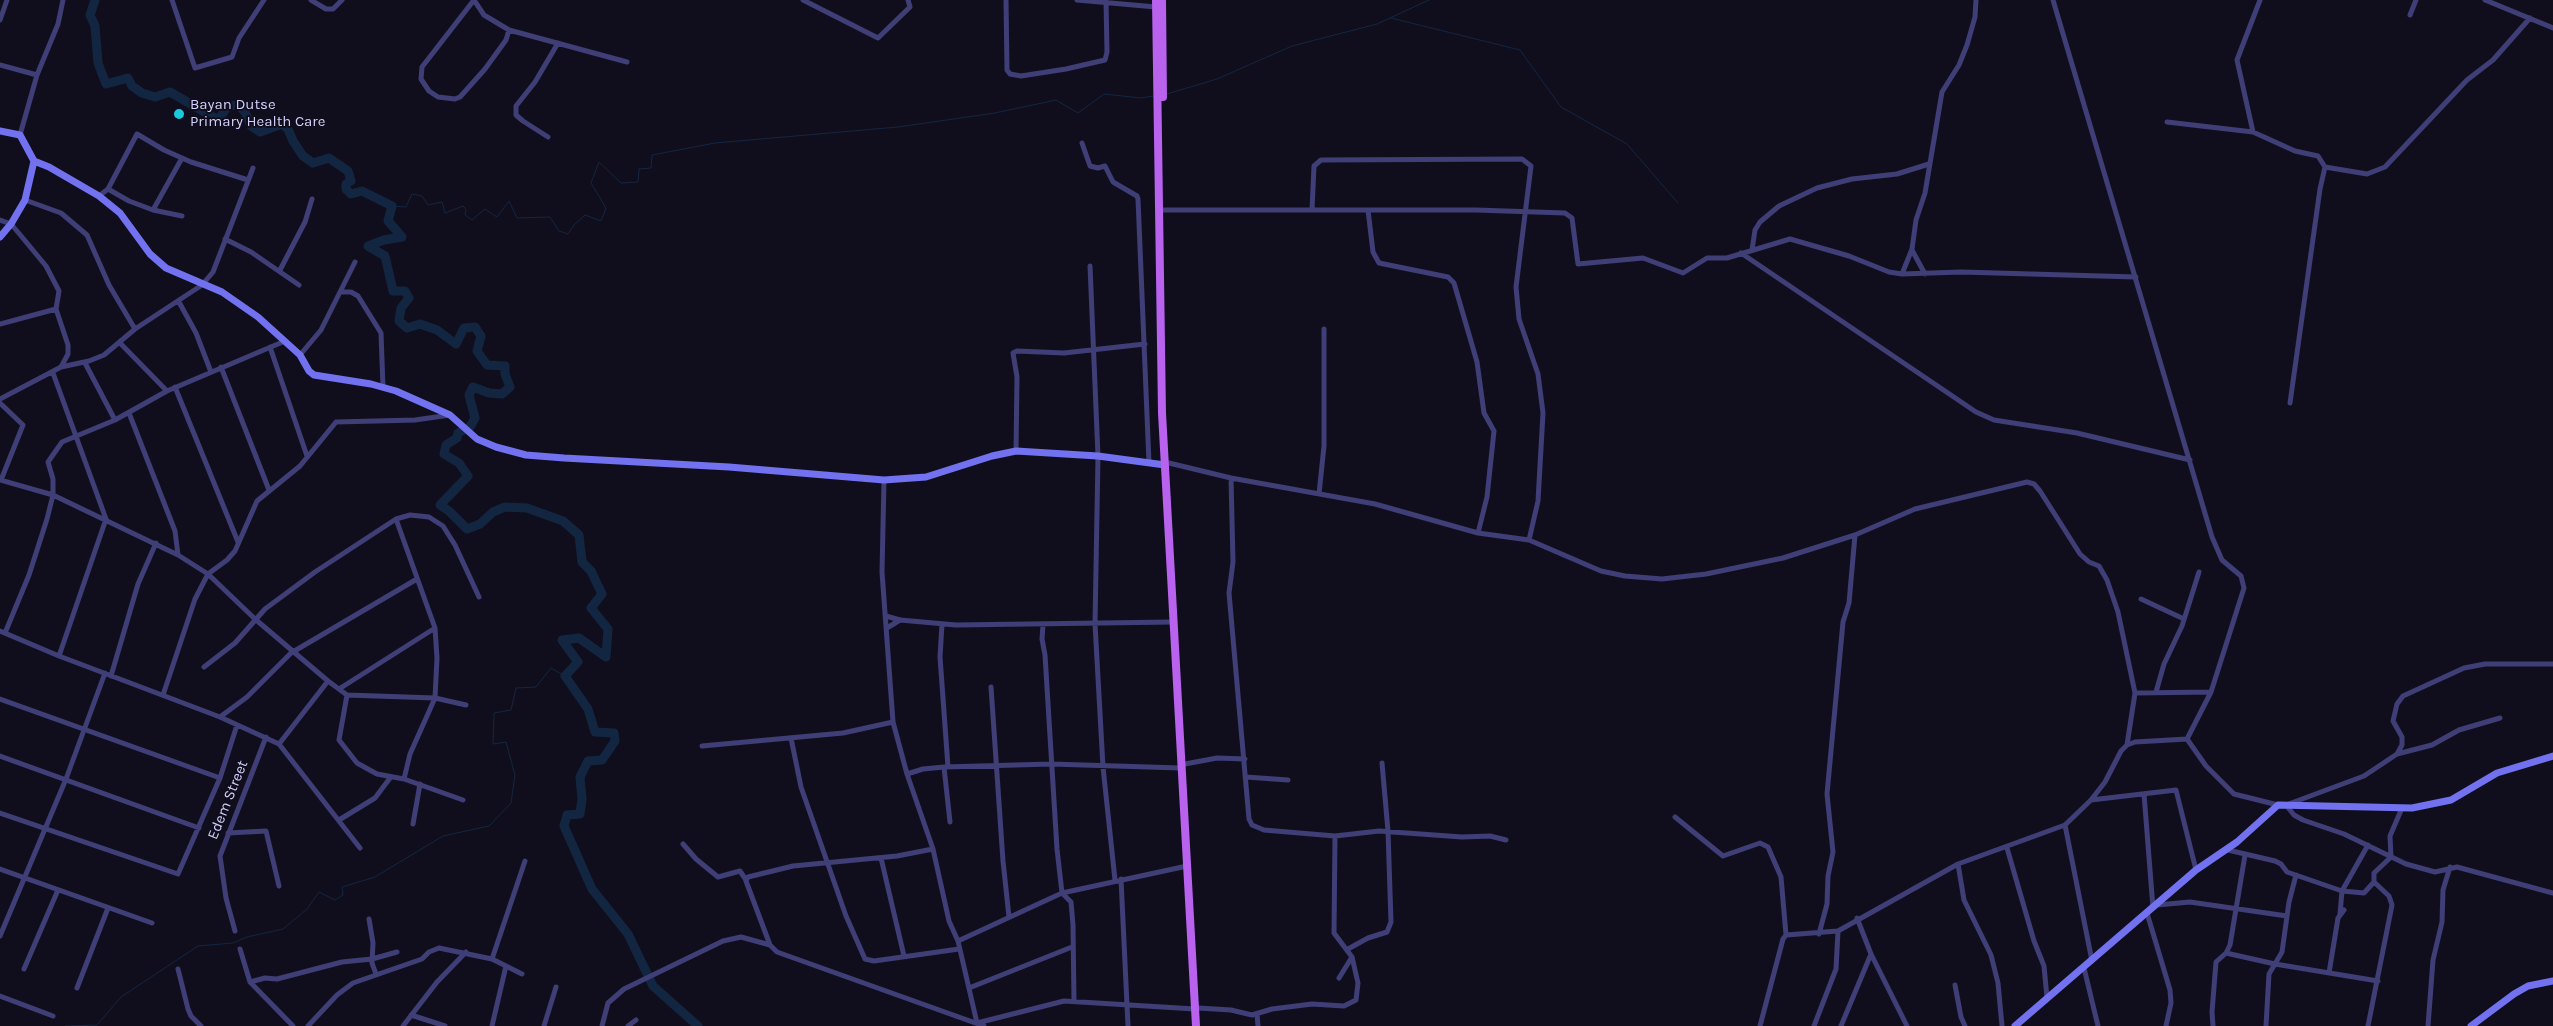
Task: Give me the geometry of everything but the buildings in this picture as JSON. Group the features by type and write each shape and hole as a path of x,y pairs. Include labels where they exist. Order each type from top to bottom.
{"main road":[{"path":"1162,0 1167,464 1173,622 1177,647"},
{"path":"1156,4 1162,413 1167,464 1196,1008"},
{"path":"1183,766 1187,866 1198,1026"}],"street":[{"path":"0,20 7,0"},
{"path":"63,0 58,24 37,74 20,135 34,161 49,167 99,196 120,213 158,262 176,274 222,292 258,317 300,355 314,375 383,387 450,415 477,439 496,447 526,455 729,467 884,480 926,477 992,456 1016,451 1098,456 1167,464 1414,513 1436,522 1478,533 1529,540 1601,571 1624,576 1662,579 1706,574 1783,558 1855,535 1915,509 2027,482 2034,484 2080,554 2099,566 2107,580 2118,612 2135,693 2127,745"},
{"path":"172,0 195,68 232,57 239,38 264,0"},
{"path":"311,0 326,9 333,9 342,0"},
{"path":"509,30 506,40 490,62 460,97 455,99 438,97 429,91 420,79 422,67 474,0 484,15 509,30 627,62"},
{"path":"803,0 878,38 910,7 908,0"},
{"path":"1006,0 1007,70 1010,74 1021,76 1066,69 1105,60 1107,52 1106,2"},
{"path":"1077,0 1156,4"},
{"path":"1902,274 1912,249 1916,220 1925,193 1942,92 1958,65 1967,44 1975,17 1976,0"},
{"path":"2052,0 2217,550 2222,560 2241,576 2244,582 2237,612 2211,692 2187,739"},
{"path":"2253,132 2237,60 2260,0"},
{"path":"2410,15 2416,0"},
{"path":"2485,0 2553,28"},
{"path":"2325,167 2367,174 2385,168 2467,80 2493,60 2530,18"},
{"path":"548,137 523,122 516,115 516,106 535,82 558,43"},
{"path":"0,64 37,74"},
{"path":"2168,122 2253,132 2294,151 2318,156 2325,167 2290,403"},
{"path":"0,132 20,135"},
{"path":"99,196 108,189 137,134 182,158 248,180"},
{"path":"1082,144 1090,166 1098,168 1105,166 1113,182 1137,196 1138,199 1149,463"},
{"path":"153,210 182,158"},
{"path":"1312,210 1314,166 1321,160 1522,159 1531,166 1532,174 1524,212 1516,275 1519,319 1538,374 1543,412 1538,501 1529,540"},
{"path":"0,237 11,224 24,200 34,161"},
{"path":"1752,250 1754,230 1760,222 1779,206 1817,188 1852,179 1896,174 1930,164"},
{"path":"61,367 85,362 104,355 135,329 179,302 202,285 213,272 253,168"},
{"path":"108,189 129,202 153,210 182,216"},
{"path":"280,270 305,222 312,199"},
{"path":"24,200 61,214 87,236 109,285 135,329"},
{"path":"1164,210 1368,210 1524,212 1569,215 1573,225 1578,264 1643,258 1683,272 1707,258 1728,258 1784,240 1798,240 1889,272 1902,274 1980,273 2136,277"},
{"path":"1368,210 1373,252 1379,263 1448,277 1454,284 1477,362 1484,413 1494,431 1487,497 1478,533"},
{"path":"0,220 11,224 46,266 59,292 56,309 68,345 68,354 61,367 0,401 23,425 0,480 53,496 106,519 178,555 208,574 255,619 347,695 435,698 466,706"},
{"path":"225,239 280,270 299,285"},
{"path":"1912,249 1925,274"},
{"path":"1741,253 1976,412 1994,420 2077,433 2190,460"},
{"path":"300,355 321,330 342,292 355,262"},
{"path":"1090,266 1098,456 1095,624 1102,767 1118,880 1128,1026"},
{"path":"342,292 351,292 358,296 381,333 383,387"},
{"path":"179,302 196,333 211,372"},
{"path":"0,324 56,309"},
{"path":"1319,494 1324,446 1324,329"},
{"path":"285,341 175,387 115,420 78,437 62,442 48,462 53,479 53,496 29,575 2,632 59,656 220,717 280,744 360,848"},
{"path":"120,343 167,391"},
{"path":"1016,451 1017,377 1013,354 1017,351 1064,353 1094,348 1145,344"},
{"path":"270,347 307,456"},
{"path":"85,362 115,420"},
{"path":"221,367 269,490"},
{"path":"53,373 78,437 106,519 59,656"},
{"path":"175,387 238,542"},
{"path":"129,413 175,531 178,555"},
{"path":"163,695 195,599 208,574 227,560 235,551 251,511 269,490 300,466 333,425 340,421 415,420 450,415"},
{"path":"1231,478 1233,559 1229,593 1249,819 1256,828 1335,836 1362,831 1388,831 1444,836 1490,836 1506,840"},
{"path":"884,480 882,572 893,722 907,774 932,849 949,921 958,941 977,1023"},
{"path":"204,667 235,643 255,619 315,572 396,519 410,516 428,516 443,526 479,597"},
{"path":"396,519 435,628 435,698 410,754 404,779"},
{"path":"1819,934 1827,904 1828,876 1833,852 1827,794 1843,622 1849,603 1855,535"},
{"path":"111,676 138,584 156,543"},
{"path":"2156,692 2164,664 2184,619 2199,572"},
{"path":"220,717 247,697 287,657 416,579"},
{"path":"2141,599 2184,619"},
{"path":"886,616 900,620 942,624 1006,622 1043,625 1173,622"},
{"path":"887,628 900,620"},
{"path":"942,624 940,657 950,822"},
{"path":"1043,625 1051,764 1062,893 1071,902 1074,1001"},
{"path":"339,689 435,628"},
{"path":"2397,754 2402,745 2402,737 2393,721 2397,704 2403,696 2464,668 2485,664 2553,664"},
{"path":"0,936 66,779 105,673"},
{"path":"280,744 328,681"},
{"path":"991,687 1003,861 1009,917"},
{"path":"2135,693 2211,692"},
{"path":"347,695 339,740 357,763 390,778 404,779 463,800"},
{"path":"0,699 220,778"},
{"path":"2015,1026 2092,962 2196,870 2228,850 2282,805 2364,776 2397,754 2432,745 2459,730 2500,718"},
{"path":"702,746 843,732 893,722"},
{"path":"0,813 176,875 181,870 220,778 237,725"},
{"name":"Edem Street","path":"235,931 226,898 220,856 266,737"},
{"path":"791,738 801,787 860,951 865,959 874,961 960,949"},
{"path":"1786,935 1819,934 1838,931 1857,918 1958,864 2007,848 2064,825 2092,800 2105,782 2121,751 2127,745 2135,742 2187,739"},
{"path":"2187,739 2206,766 2234,794 2282,805 2402,808 2451,800 2497,773 2553,756"},
{"path":"0,756 199,828"},
{"path":"907,774 923,769 946,767 1051,764 1102,767 1183,766 1217,758 1245,758"},
{"path":"1348,949 1368,938 1387,932 1392,922 1388,831 1382,762"},
{"path":"1246,777 1288,780"},
{"path":"339,820 375,798 390,778"},
{"path":"413,824 420,784"},
{"path":"2092,800 2173,789 2178,793 2196,870"},
{"path":"2144,794 2152,909 2170,990 2171,1003 2166,1026"},
{"path":"2282,805 2303,820 2344,834 2406,864 2441,871 2447,877"},
{"path":"2391,857 2390,836 2402,808"},
{"path":"1675,817 1723,856 1760,843 1768,847 1781,877 1786,935 1783,940 1760,1026"},
{"path":"2064,825 2092,962"},
{"path":"228,833 266,832 279,886"},
{"path":"977,1023 1064,1001 1231,1010 1257,1014 1272,1009 1312,1004 1344,1006 1351,1004 1358,992 1352,957 1348,949 1334,933 1335,836"},
{"path":"683,844 696,859 718,877 740,871 746,880 770,945"},
{"path":"2329,973 2342,912 2342,891 2368,845"},
{"path":"2007,848 2034,941 2047,977 2047,999"},
{"path":"746,880 748,877 778,870 828,862 881,858 932,849"},
{"path":"2228,850 2275,861 2282,864 2287,872 2342,891 2364,892 2374,882 2376,869 2391,857"},
{"path":"2213,1026 2212,1012 2216,962 2226,953 2230,945 2245,855"},
{"path":"881,858 904,956"},
{"path":"492,958 525,861"},
{"path":"1958,864 1964,900 1990,955 1998,983 2002,1026"},
{"path":"958,941 1062,893 1187,866"},
{"path":"2441,871 2450,867 2456,867 2553,893"},
{"path":"2428,1026 2433,960 2440,937 2443,890 2450,867"},
{"path":"0,869 152,923"},
{"path":"2266,1026 2269,974 2282,952 2286,916 2296,875"},
{"path":"2368,1026 2392,905 2389,896 2374,882"},
{"path":"24,969 58,890"},
{"path":"2152,909 2190,902 2286,916"},
{"path":"77,988 108,908"},
{"path":"1857,918 1871,954 1907,1026"},
{"path":"369,919 373,943 372,959 376,974"},
{"path":"1814,1026 1836,969 1838,931"},
{"path":"602,1026 608,1003 632,985 723,941 740,937 770,945 785,956 984,1026"},
{"path":"969,988 1072,947"},
{"path":"308,1026 337,995 353,983 422,959 429,952 438,948 492,958 522,974"},
{"path":"240,949 250,982 293,1026"},
{"path":"250,982 265,978 277,979 342,962 372,959 397,952"},
{"path":"403,1026 437,982 466,952"},
{"path":"2226,953 2275,964 2378,981"},
{"path":"1841,1026 1871,954"},
{"path":"1339,978 1352,957"},
{"path":"492,1026 506,966"},
{"path":"2084,968 2098,1026"},
{"path":"178,969 188,1009 191,1016 201,1026"},
{"path":"2471,1026 2514,994 2543,981 2553,981"},
{"path":"1955,985 1961,1016 1965,1026"},
{"path":"544,1026 556,987"},
{"path":"0,996 53,1016"},
{"path":"1257,1014 1258,1026"},
{"path":"411,1015 445,1026"},
{"path":"628,1026 636,1020"}],"waterway":[{"path":"95,0 90,15 95,26 98,63 106,84 128,78 132,86 142,93 155,97 170,92 218,120 228,106 238,105 245,112 251,126 260,132 282,124 288,129 303,156 313,163 329,158 348,171 351,181 346,184 346,189 351,194 362,191 392,206 388,221 402,237 384,240 368,246 385,256 393,291 405,291 409,298 401,308 399,321 407,328 420,324 437,330 456,344 464,328 475,327 481,336 477,351 487,365 505,366 505,374 510,387 502,394 489,393 473,387 469,395 475,418 470,427 458,433 457,438 446,445 444,454 459,463 468,476 440,505 467,529 480,524 493,512 505,507 527,508 563,521 579,535 582,562 591,571 602,594 591,608 608,629 606,657 579,638 562,640 578,662 565,676 588,709 595,732 614,733 615,741 602,760 588,761 580,777 582,799 580,814 567,815 564,826 592,889 628,934 653,986 698,1026"},
{"path":"1167,94 1217,79 1292,46 1377,24 1429,0"},
{"path":"1391,18 1520,50 1561,107 1627,144 1678,203"},
{"path":"392,206 406,207 412,194 422,196 428,205 442,202 445,213 463,206 466,209 465,215 472,220 485,209 497,217 509,201 517,218 550,217 559,231 568,234 574,225 585,215 601,221 606,208 591,183 599,162 621,183 638,182 639,169 651,168 652,155 715,143 898,127 995,113 1056,100 1078,113 1104,94 1141,98 1153,96"},
{"path":"65,1026 97,1025 121,997 198,946 233,943 247,937 283,929 307,909 319,892 335,900 343,895 342,887 375,877 443,836 489,826 511,803 515,775 506,742 493,744 494,713 511,710 516,688 536,687 551,668 565,676"}],"place":[{"name":"Bayan Dutse Primary Health Care","path":"179,114"}]}
